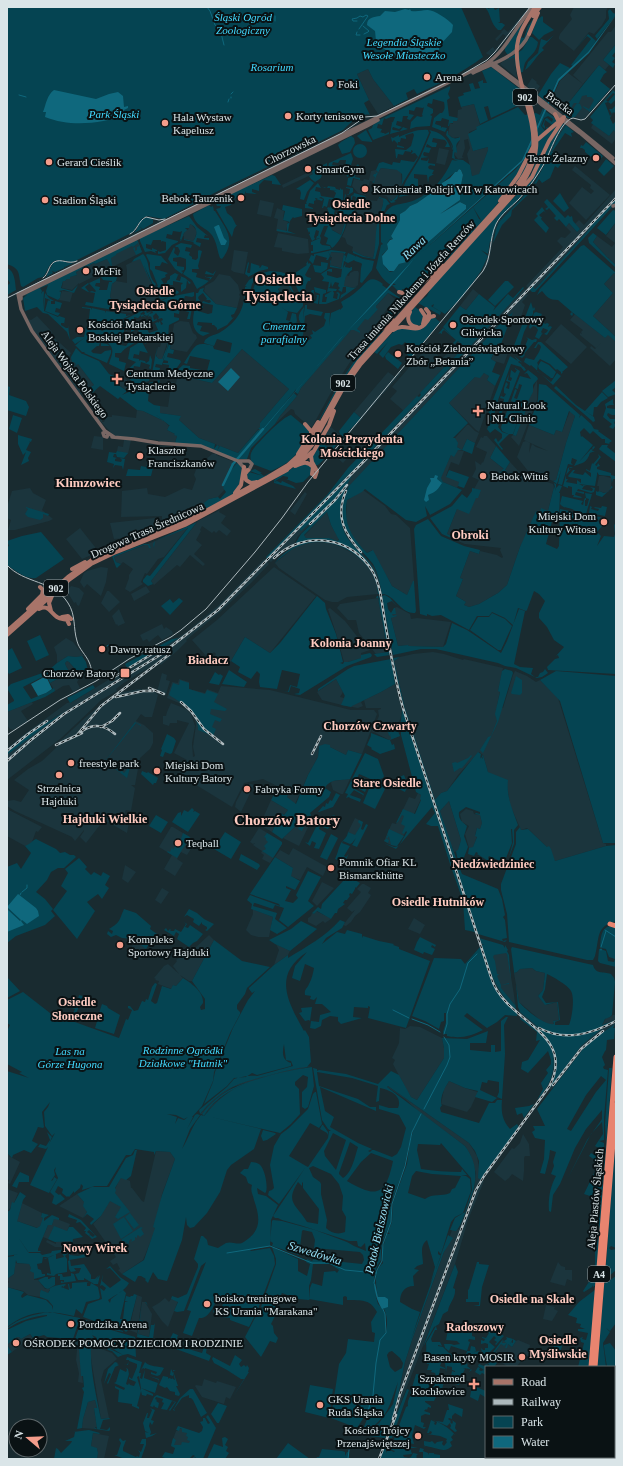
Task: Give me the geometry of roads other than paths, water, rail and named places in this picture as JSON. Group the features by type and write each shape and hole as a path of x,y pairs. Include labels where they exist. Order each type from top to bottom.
{"highway":[{"path":"610,924 616,926"},
{"name":"Aleja Piastów Śląskich","path":"591,1366 616,1057"},
{"name":"Aleja Piastów Śląskich","path":"595,1366 616,1105"}],"main road":[{"path":"529,34 541,7"},
{"name":"902","path":"534,158 533,132 517,62 517,50 520,37 529,21 541,7"},
{"name":"Chorzowska","path":"520,37 534,8"},
{"name":"Chorzowska","path":"491,62 506,44 518,26 534,8"},
{"name":"Chorzowska","path":"49,280 354,131 491,62 510,55 522,46 529,34"},
{"path":"506,44 504,52 510,55"},
{"path":"501,59 499,64 502,69"},
{"name":"Bracka","path":"491,62 525,87 555,114"},
{"name":"Bracka","path":"491,62 562,120 577,129"},
{"path":"555,114 562,120"},
{"path":"502,207 529,181 537,168 549,141 562,120"},
{"path":"488,218 518,176 536,142 562,120"},
{"path":"577,129 616,160"},
{"path":"577,129 616,164"},
{"name":"Chorzowska","path":"260,176 349,132 354,131"},
{"name":"Trasa imienia Nikodema i Józefa Renców","path":"285,472 299,460 312,445 354,373 502,207 526,178 534,158"},
{"name":"Trasa imienia Nikodema i Józefa Renców","path":"277,472 288,465 312,440 337,393 351,372 520,182 534,158"},
{"path":"405,299 463,246"},
{"name":"Chorzowska","path":"20,295 37,284 61,276 104,253"},
{"path":"20,295 49,280"},
{"path":"399,292 406,294 414,290"},
{"name":"Aleja Wojska Polskiego","path":"20,295 24,312 33,332 103,427 106,434 114,437 156,443 198,446 236,460"},
{"path":"414,305 408,316 408,320 412,325 419,326 424,323 426,316 424,309 429,313 427,322"},
{"path":"382,329 402,314"},
{"path":"384,338 397,328 419,328 425,325 430,317 434,316"},
{"path":"285,472 304,462 309,464 313,469 313,475 317,471 311,457 330,423 337,400"},
{"path":"288,465 298,454 318,422"},
{"path":"305,424 311,430 311,434"},
{"path":"296,466 309,455 318,444"},
{"path":"236,460 248,461 252,464 251,468 245,475 247,481 252,483 261,481"},
{"path":"236,460 248,470"},
{"path":"229,499 240,486 243,466 246,461"},
{"path":"314,465 319,465"},
{"name":"Drogowa Trasa Średnicowa","path":"7,631 68,577 96,558 184,522 277,472"},
{"name":"Drogowa Trasa Średnicowa","path":"7,635 78,573 98,560 185,525 285,472"},
{"path":"72,569 86,561 96,558"},
{"path":"40,587 43,590 42,595"},
{"path":"18,622 48,590"},
{"path":"51,611 49,606 50,601 56,592"},
{"path":"35,611 44,607 58,617 68,616 70,624"}],"water":[{"path":"410,9 411,11 433,11 444,17 453,25 452,32 439,46 439,51 425,61 403,59 397,55 391,56 390,53 378,45 375,31 367,25 368,20 373,17 380,16 385,11 395,12"},
{"path":"616,15 589,53 559,81 525,158 521,163 422,252 522,160 558,79 588,52"},
{"path":"54,90 96,99 118,92 123,96 124,107 128,106 128,108 124,110 126,115 106,121 85,123 65,122 45,117 46,112 43,112 48,97"},
{"path":"459,169 463,175 460,200 440,214 460,202 466,205 466,209 424,246 417,244 415,255 408,258 407,262 399,264 394,271 389,271 383,264 382,256 388,249 387,244 393,239 391,236 400,220 400,214 434,191 440,194 442,183 450,178"},
{"path":"218,225 227,241 225,245 221,245 214,227"},
{"path":"413,260 392,285 345,333 412,261"},
{"path":"231,368 240,377 228,391 218,382"},
{"path":"311,373 262,431 258,430 263,429"},
{"path":"435,475 438,476 437,479 442,483 433,493 428,495 429,500 426,502 424,500 427,488 431,481 430,478 434,478"},
{"path":"46,676 52,689 38,696 31,684"},
{"path":"18,894 36,908 39,916 27,924 22,920 21,921 24,925 7,932 7,909 20,921 21,920 7,907"},
{"path":"375,1283 378,1297 385,1297 388,1299 388,1307 382,1309 380,1306 376,1294"}],"waterway":[{"path":"207,7 215,25 220,28 221,32"},
{"path":"275,16 275,21"},
{"path":"357,21 353,21 352,19 360,16 368,16 359,29"},
{"path":"363,26 369,31 364,34"},
{"path":"357,32 356,35 360,35"},
{"path":"221,33 224,45"},
{"path":"19,95 26,97"},
{"name":"Rawa","path":"223,485 233,464 263,429"},
{"path":"568,515 574,517 576,522 586,519"},
{"path":"587,519 591,517 594,518"},
{"path":"22,892 27,888 27,885"},
{"path":"605,930 616,937"},
{"path":"601,947 606,931"},
{"name":"Potok Bielszowicki","path":"444,1034 450,1004 460,989 468,963 477,954"},
{"name":"Potok Bielszowicki","path":"393,1010 409,1018"},
{"name":"Potok Bielszowicki","path":"412,1019 428,1025 440,1032"},
{"name":"Potok Bielszowicki","path":"424,1109 450,1057 449,1045 444,1037"},
{"name":"Potok Bielszowicki","path":"374,1283 377,1270 382,1261 383,1244 391,1222 392,1204 405,1166 412,1132 421,1114"},
{"name":"Szwedówka","path":"227,1253 270,1246 312,1263 329,1263 345,1270 376,1273"},
{"name":"Potok Bielszowicki","path":"366,1417 373,1395 380,1340 386,1333 385,1314 382,1307"},
{"name":"Potok Bielszowicki","path":"348,1459 349,1450"}],"tram line":[{"path":"7,298 342,133 365,117 377,116 458,77 487,60 530,7"},
{"path":"7,735 60,700 96,681 129,659 171,637 206,609 255,552 308,482 483,271 488,260 492,236 496,224 533,182 564,125 568,120 573,118 581,120 585,119 616,84"},
{"path":"130,234 146,217 159,220 165,219"},
{"path":"43,278 54,262 77,261"},
{"path":"7,565 22,576 55,590 68,603 72,612 78,644 88,659 94,675 97,678 101,678"}],"railway":[{"path":"7,761 64,714 160,655 218,610 369,456 616,198"},
{"path":"310,524 335,500 347,485"},
{"path":"346,491 341,508 341,516 346,531 361,552"},
{"path":"274,558 279,553 292,546 320,540 334,542 347,547 359,555 373,572 380,590 393,665 403,708 492,981 504,1000 546,1038 556,1059 555,1072 549,1087 484,1176 476,1190 400,1394 393,1419"},
{"path":"111,679 152,654"},
{"path":"77,735 101,706 170,654"},
{"path":"149,688 164,694"},
{"path":"116,697 143,691 153,691"},
{"path":"181,702 191,711 204,729 223,744"},
{"path":"101,727 112,721 120,713"},
{"path":"7,751 47,721"},
{"path":"82,731 86,728 99,726 115,734"},
{"path":"56,745 82,733"},
{"path":"312,754 321,736"},
{"path":"539,1028 558,1035 578,1035 597,1030 616,1021"},
{"path":"553,1085 581,1049 603,1031"},
{"path":"379,1459 396,1415"}],"place":[{"name":"Arena","path":"427,77"},
{"name":"Foki","path":"330,84"},
{"name":"Korty tenisowe","path":"288,116"},
{"name":"Hala Wystaw Kapelusz","path":"165,123"},
{"name":"Teatr Żelazny","path":"596,158"},
{"name":"Gerard Cieślik","path":"49,162"},
{"name":"SmartGym","path":"308,169"},
{"name":"Komisariat Policji VII w Katowicach","path":"365,189"},
{"name":"Bebok Tauzenik","path":"241,198"},
{"name":"Stadion Śląski","path":"45,200"},
{"name":"McFit","path":"86,271"},
{"name":"Ośrodek Sportowy Gliwicka","path":"453,325"},
{"name":"Kościół Matki Boskiej Piekarskiej","path":"80,330"},
{"name":"Kościół Zielonoświątkowy Zbór „Betania”","path":"398,354"},
{"name":"Centrum Medyczne Tysiąclecie","path":"117,379"},
{"name":"Natural Look | NL Clinic","path":"478,411"},
{"name":"Klasztor Franciszkanów","path":"140,456"},
{"name":"Bebok Wituś","path":"483,476"},
{"name":"Miejski Dom Kultury Witosa","path":"604,522"},
{"name":"Dawny ratusz","path":"102,649"},
{"name":"Chorzów Batory","path":"125,673"},
{"name":"freestyle park","path":"71,763"},
{"name":"Miejski Dom Kultury Batory","path":"157,771"},
{"name":"Strzelnica Hajduki","path":"59,775"},
{"name":"Fabryka Formy","path":"247,789"},
{"name":"Teqball","path":"178,843"},
{"name":"Pomnik Ofiar KL Bismarckhütte","path":"331,868"},
{"name":"Kompleks Sportowy Hajduki","path":"120,945"},
{"name":"boisko treningowe KS Urania \"Marakana\"","path":"207,1304"},
{"name":"Pordzika Arena","path":"71,1324"},
{"name":"OŚRODEK POMOCY DZIECIOM I RODZINIE","path":"16,1343"},
{"name":"Basen kryty MOSIR","path":"522,1357"},
{"name":"Szpakmed Kochłowice","path":"474,1384"},
{"name":"GKS Urania Ruda Śląska","path":"320,1405"},
{"name":"Kościół Trójcy Przenajświętszej","path":"418,1436"}],"district":[{"name":"Osiedle Tysiąclecia Dolne","path":"351,211"},
{"name":"Osiedle Tysiąclecia","path":"278,288"},
{"name":"Osiedle Tysiąclecia Górne","path":"155,298"},
{"name":"Kolonia Prezydenta Mościckiego","path":"352,446"},
{"name":"Klimzowiec","path":"88,482"},
{"name":"Obroki","path":"470,535"},
{"name":"Kolonia Joanny","path":"351,643"},
{"name":"Biadacz","path":"208,660"},
{"name":"Chorzów Czwarty","path":"370,726"},
{"name":"Stare Osiedle","path":"387,783"},
{"name":"Hajduki Wielkie","path":"105,819"},
{"name":"Chorzów Batory","path":"287,820"},
{"name":"Niedźwiedziniec","path":"493,864"},
{"name":"Osiedle Hutników","path":"438,902"},
{"name":"Osiedle Słoneczne","path":"77,1009"},
{"name":"Nowy Wirek","path":"95,1248"},
{"name":"Osiedle na Skale","path":"532,1299"},
{"name":"Radoszowy","path":"475,1327"},
{"name":"Osiedle Myśliwskie","path":"558,1347"}],"park label":[{"name":"Śląski Ogród Zoologiczny","path":"243,23"},
{"name":"Legendia Śląskie Wesołe Miasteczko","path":"404,48"},
{"name":"Rosarium","path":"272,67"},
{"name":"Park Śląski","path":"114,114"},
{"name":"Cmentarz parafialny","path":"284,332"},
{"name":"Rodzinne Ogródki Działkowe \"Hutnik\"","path":"183,1056"},
{"name":"Las na Górze Hugona","path":"70,1057"}]}
